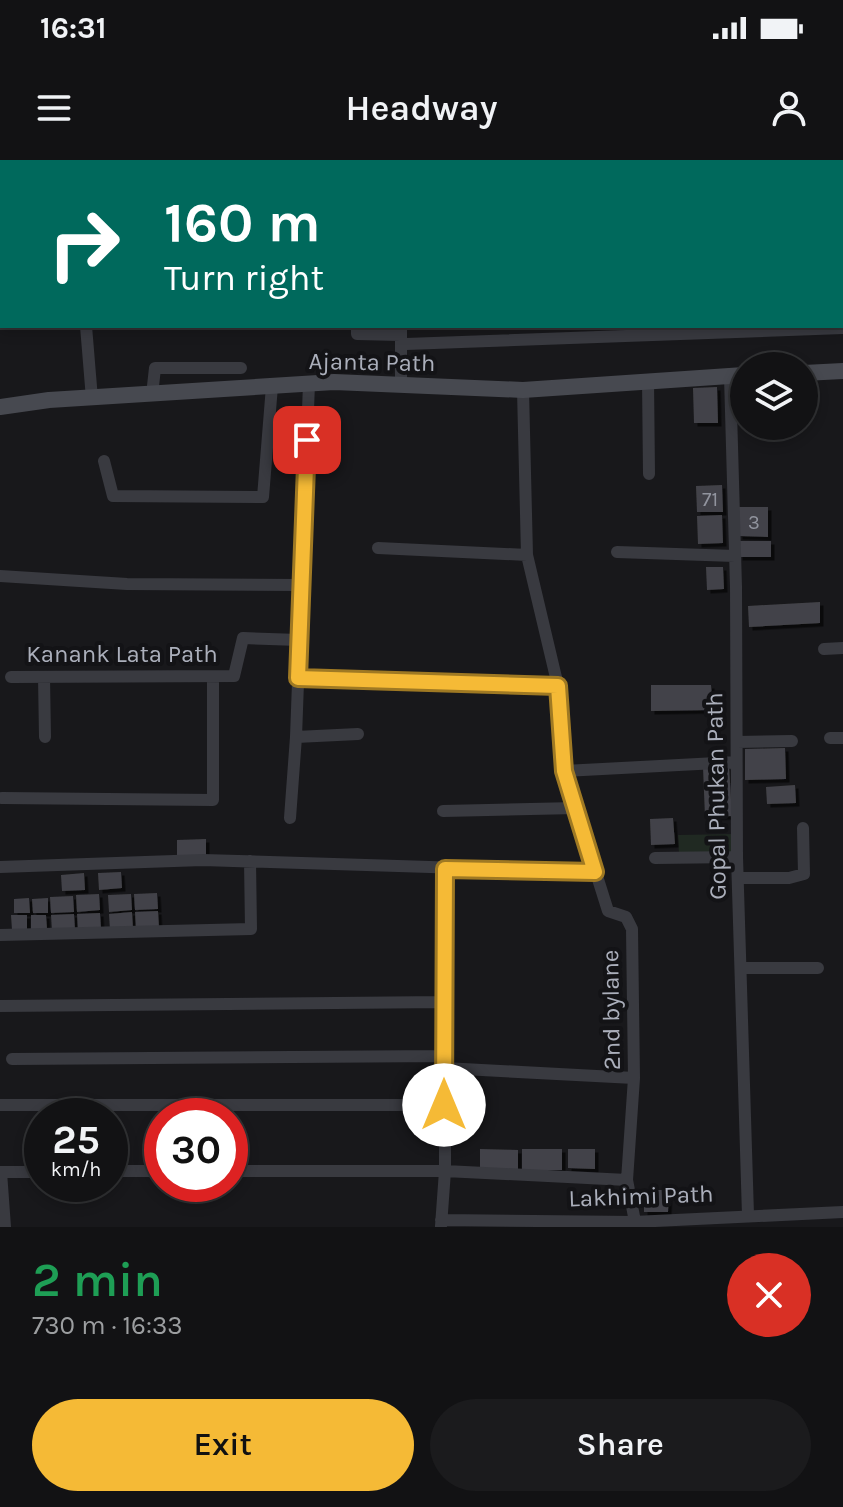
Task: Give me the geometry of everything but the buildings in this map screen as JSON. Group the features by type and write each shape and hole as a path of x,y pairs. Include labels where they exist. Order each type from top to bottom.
{"street":[{"path":"86,328 92,399"},
{"path":"357,328 357,334 403,335 843,328"},
{"path":"401,385 403,335"},
{"path":"152,395 155,368 241,368"},
{"path":"818,372 843,371"},
{"name":"Ajanta Path","path":"0,407 49,400 309,383 523,390 730,376"},
{"path":"648,380 649,474"},
{"path":"290,818 296,737 309,383"},
{"path":"104,461 113,496 263,497 272,386"},
{"name":"2nd bylane","path":"523,390 527,555 558,686 564,771 608,911 626,917 632,929 634,1078 627,1180 635,1224"},
{"name":"Gopal Phukan Path","path":"736,440 737,857 748,1215"},
{"path":"378,548 527,555"},
{"path":"617,552 735,556"},
{"path":"0,576 127,584 301,585"},
{"name":"Kanank Lata Path","path":"11,677 234,676 243,638 299,640"},
{"path":"824,649 843,648"},
{"path":"44,677 45,737"},
{"path":"2,798 213,800 213,678"},
{"path":"298,678 558,686"},
{"path":"296,737 358,734"},
{"path":"737,742 792,741"},
{"path":"564,771 736,762"},
{"path":"443,811 576,808"},
{"path":"738,878 789,878 804,874 803,828"},
{"path":"655,858 737,857"},
{"path":"0,867 250,861 595,872"},
{"path":"0,935 251,929 250,861"},
{"path":"441,1223 445,1171 445,869"},
{"path":"742,968 818,968"},
{"path":"0,1006 444,1002"},
{"path":"12,1059 444,1062 634,1078"},
{"path":"0,1105 444,1105"},
{"path":"248,1171 445,1171 627,1180"},
{"path":"5,1227 1,1172 24,1172"},
{"path":"837,1227 841,1212"},
{"name":"Lakhimi Path","path":"441,1223 635,1224 748,1215 841,1212"}],"shaded area":[{"path":"734,834 734,854 679,855 678,835"}],"route":[{"path":"307,440 298,678 558,686 564,771 595,872 445,869 444,1105"}]}
